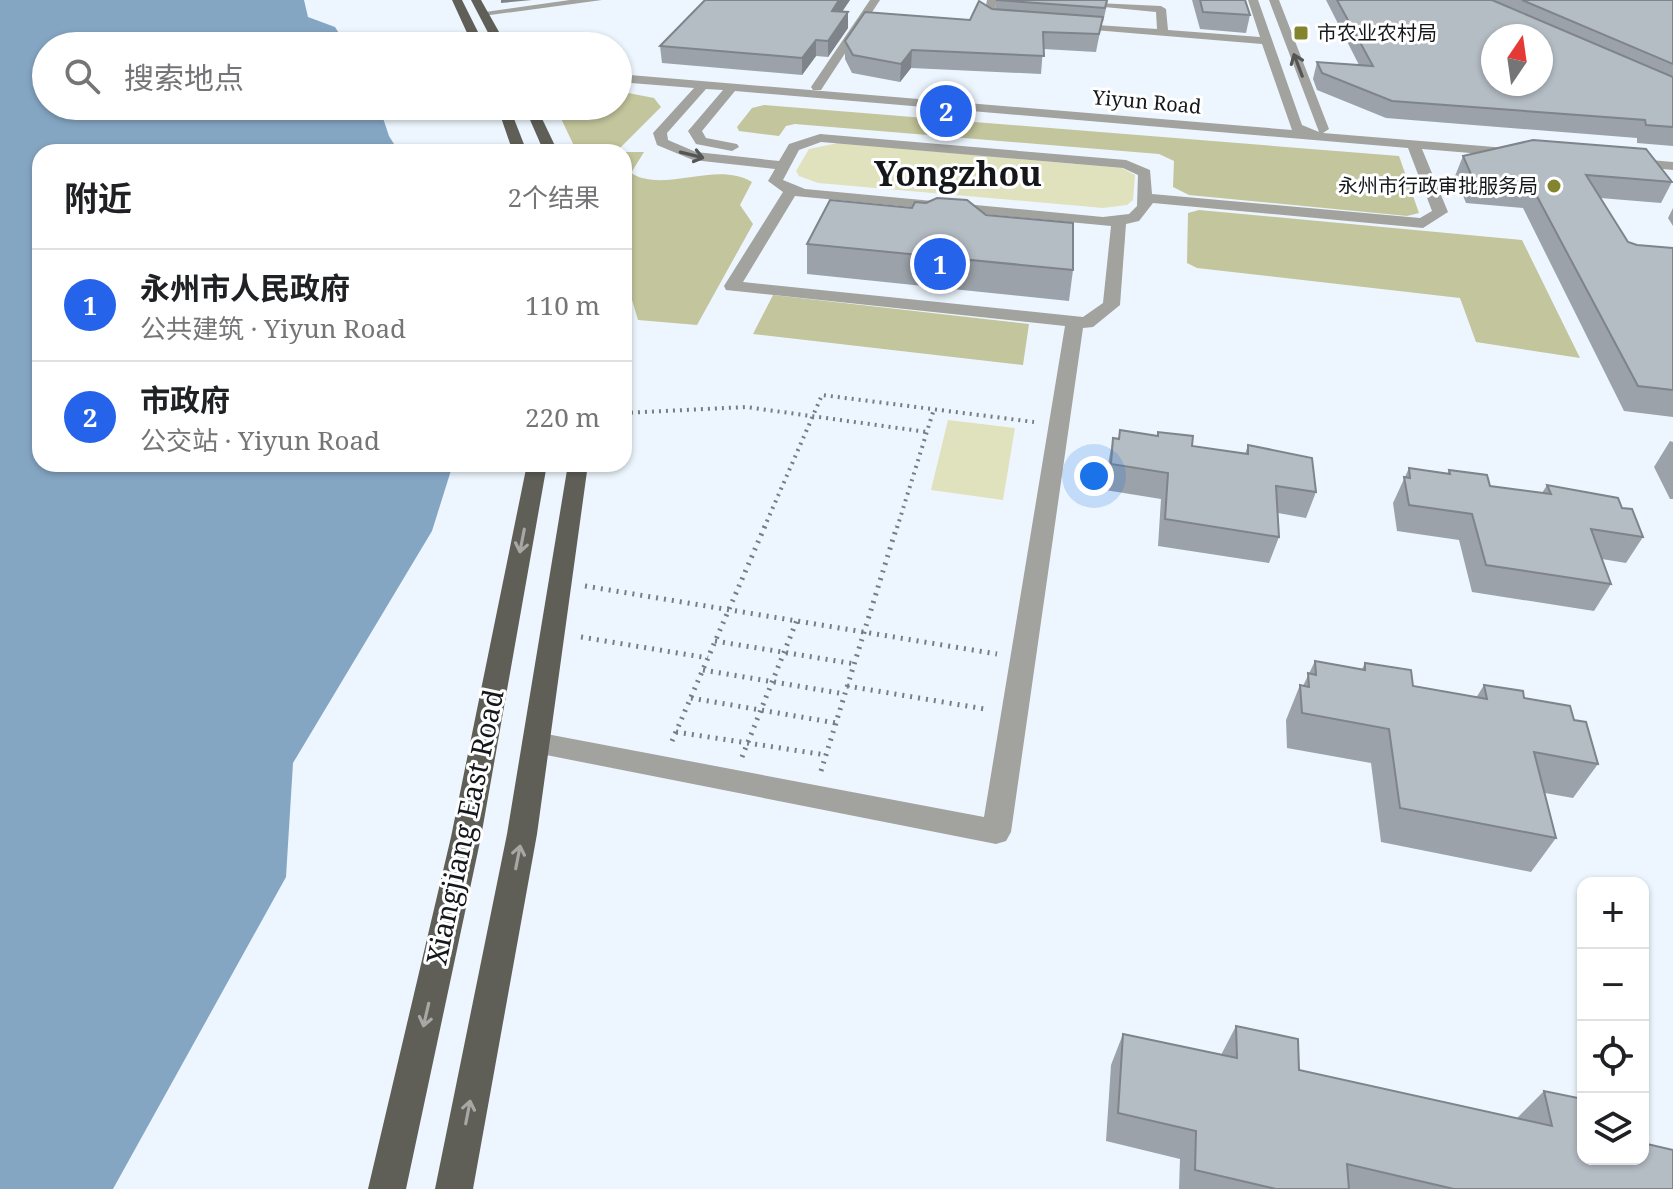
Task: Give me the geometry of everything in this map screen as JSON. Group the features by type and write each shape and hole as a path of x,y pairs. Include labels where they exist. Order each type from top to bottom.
{"main road":[{"path":"457,0 472,32"},
{"path":"476,0 493,32"},
{"path":"508,120 517,144"},
{"path":"536,120 547,144"},
{"name":"Xiangjiang East Road","path":"387,1189 466,837 535,472"},
{"name":"Xiangjiang East Road","path":"454,1189 522,834 577,472"}],"street":[{"path":"483,13 597,0"},
{"path":"817,87 875,0"},
{"path":"992,0 987,18 1022,22"},
{"path":"1037,0 1161,9 1163,32"},
{"path":"1253,0 1296,127 1317,132"},
{"path":"1274,0 1317,132"},
{"path":"1053,24 1267,41"},
{"name":"Yiyun Road","path":"632,72 1296,127"},
{"name":"Yiyun Road","path":"632,79 1317,132 1534,151 1413,144 1317,132"},
{"path":"703,85 660,133 662,142 693,156 781,165"},
{"path":"732,87 695,131 695,136 712,144 790,152"},
{"path":"835,139 1111,162 1145,173 1145,198 1141,212 1119,221 791,191 775,181 790,152 809,140 835,139"},
{"path":"1145,198 1423,223 1440,212 1413,144"},
{"path":"1673,158 1611,157 1673,166"},
{"path":"791,191 732,286 1087,323 1111,305 1119,221"},
{"path":"536,743 996,832 1075,322"}],"path":[{"path":"661,767 822,395 1059,425"},
{"path":"632,413 746,407 927,432"},
{"path":"813,796 934,409"},
{"path":"560,581 1023,658"},
{"path":"732,781 797,620"},
{"path":"552,632 708,658"},
{"path":"715,641 855,664"},
{"path":"703,670 845,694"},
{"path":"847,686 1014,714"},
{"path":"691,698 836,723"},
{"path":"676,732 826,755"}],"green space":[{"path":"632,94 654,98 661,107 624,144 573,144 562,120 632,120"},
{"path":"764,105 1399,156 1419,213 1407,216 1189,195 1173,187 1174,161 1159,154 795,124 786,126 779,136 739,131 737,127 752,108"},
{"path":"838,143 1122,168 1135,175 1133,200 1127,205 1103,208 818,183 799,176 796,171 809,149"},
{"path":"632,152 644,152 632,171"},
{"path":"632,173 644,179 659,180 723,174 752,182 740,205 753,224 697,325 638,320 632,300"},
{"path":"1199,210 1522,240 1580,358 1476,342 1460,298 1197,268 1187,263 1188,213"},
{"path":"773,295 1029,324 1023,365 753,334"},
{"path":"948,420 1015,428 1003,500 931,490"}],"water":[{"path":"0,0 304,0 308,17 335,27 338,32 32,32 32,120 384,120 394,144 32,144 32,472 450,472 432,531 293,763 286,877 113,1189 0,1189"}],"building":[{"path":"705,0 839,0 832,11 848,12 828,41 816,40 802,58 660,46"},
{"path":"996,0 1107,0 1105,8"},
{"path":"1200,0 1245,0 1250,15 1203,12"},
{"path":"1337,0 1492,0 1548,24 1481,24 1481,96 1553,96 1553,26 1673,77 1673,127 1646,125 1645,120 1392,101 1322,73 1317,62 1373,66"},
{"path":"1522,0 1673,0 1673,64"},
{"path":"979,1 992,9 1103,17 1099,34 1043,32 1044,56 912,50 901,64 853,55 845,41 865,12 970,20"},
{"path":"1533,140 1646,149 1672,182 1586,175 1628,242 1673,248 1673,390 1638,386 1532,187 1474,181 1463,156"},
{"path":"937,198 967,200 986,215 1073,223 1073,270 807,244 830,200 912,208 915,202 926,203"},
{"path":"1120,430 1158,436 1158,432 1193,436 1192,446 1248,454 1248,445 1312,458 1316,492 1276,486 1279,537 1165,519 1168,473 1111,464 1113,438 1119,439"},
{"path":"1409,468 1487,475 1490,486 1551,494 1547,485 1618,498 1622,508 1632,509 1643,537 1591,529 1611,584 1486,565 1472,514 1409,505 1404,477 1410,478"},
{"path":"1315,661 1365,670 1365,663 1411,670 1413,686 1487,699 1484,685 1523,691 1524,698 1570,706 1574,720 1586,722 1598,764 1534,752 1556,838 1400,808 1389,729 1302,713 1300,685 1309,687 1308,673 1316,675"},
{"path":"1236,1026 1298,1039 1299,1070 1552,1126 1544,1091 1577,1098 1577,1165 1649,1165 1649,1144 1673,1150 1673,1189 1454,1189 1347,1164 1349,1189 1276,1189 1195,1170 1196,1131 1118,1113 1123,1034 1237,1058"}],"place":[{"name":"市农业农村局","path":"1301,33"},
{"name":"市政府","path":"946,111"},
{"name":"永州市行政审批服务局","path":"1554,186"},
{"name":"永州市人民政府","path":"940,264"}],"district":[{"name":"Yongzhou","path":"958,174"}]}
